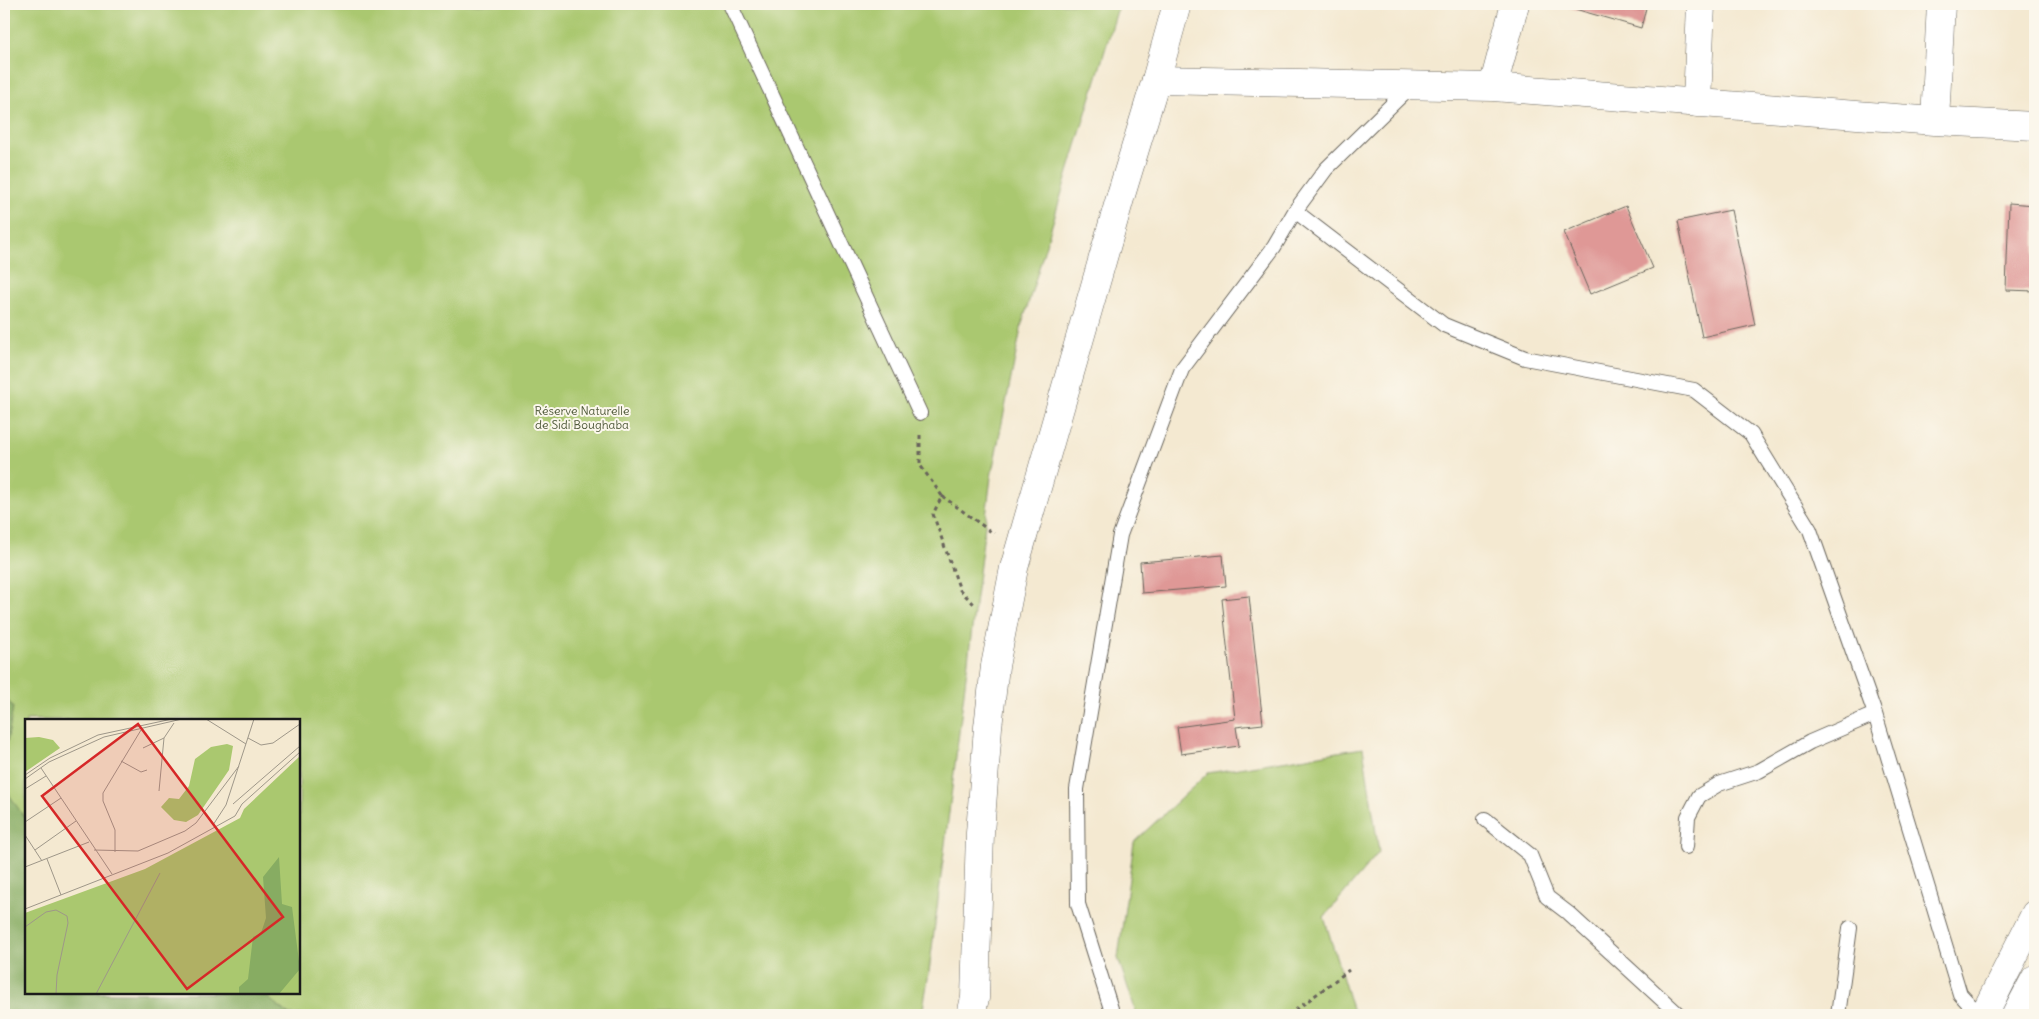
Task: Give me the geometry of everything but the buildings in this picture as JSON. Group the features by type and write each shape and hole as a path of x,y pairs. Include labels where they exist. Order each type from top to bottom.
{"street":[{"path":"975,1010 980,833 989,718 995,666 1002,631 1019,552 1177,4"},
{"path":"1493,87 1515,4"},
{"path":"1697,103 1701,4"},
{"path":"1935,121 1941,4"},
{"path":"1156,80 1493,87 1935,121 2035,126"},
{"path":"1985,1013 2035,914"},
{"path":"2016,1015 2035,979"}],"lane":[{"path":"730,4 920,413"},
{"path":"1113,1015 1078,904 1077,789 1120,535 1182,369 1274,247 1326,169 1413,85"},
{"path":"1296,212 1444,325 1525,358 1694,390 1752,434 1810,530 1875,714 1960,994 1971,1006 1985,1013"},
{"path":"1686,847 1688,817 1699,796 1719,784 1759,771 1810,742 1875,714"},
{"path":"1485,819 1530,855 1546,897 1568,913 1679,1015"},
{"path":"1838,1015 1850,928"}],"path":[{"path":"920,413 920,465 942,496 1019,552"},
{"path":"942,496 933,514 960,590 1002,631"},
{"path":"1289,1015 1349,970"}],"green space":[{"name":"Réserve Naturelle de Sidi Boughaba","path":"4,4 1119,4 1022,324 991,477 922,1015 4,1015"},
{"path":"4,696 13,707 4,761"},
{"path":"1363,748 1379,852 1324,917 1354,1015 1137,1015 1118,958 1134,842 1208,773"},
{"path":"4,787 25,818 25,994 260,994 289,1015 4,1015"}]}
